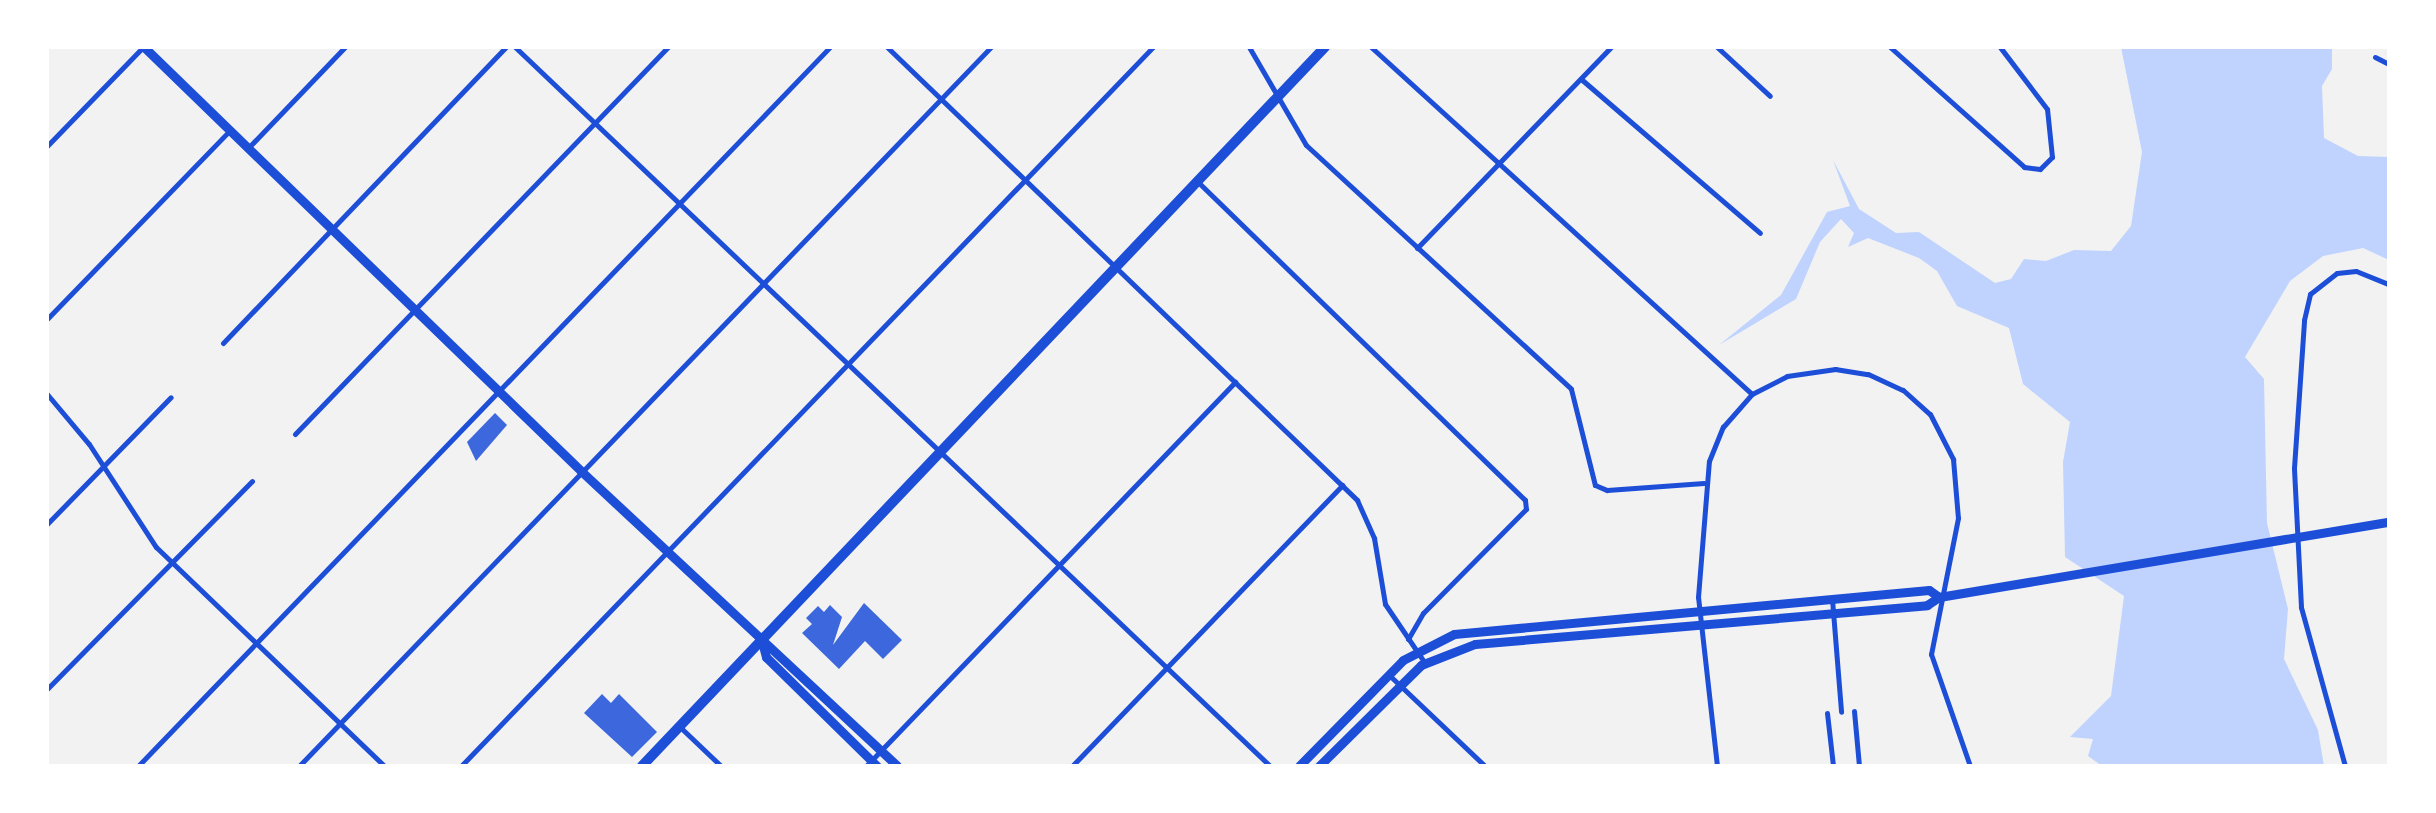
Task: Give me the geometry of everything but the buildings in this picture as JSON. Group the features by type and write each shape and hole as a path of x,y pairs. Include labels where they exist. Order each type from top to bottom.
{"highway":[{"path":"642,766 943,455 1325,47"}],"main road":[{"path":"144,47 581,471 897,766"},
{"path":"1319,766 1399,684 1425,663 1475,644 1927,605 1939,597 2043,584 2389,522"},
{"path":"1299,766 1388,674 1416,651 1474,630 1929,590 1939,597"},
{"path":"762,642 766,657 871,764"}],"street":[{"path":"47,146 144,47"},
{"path":"248,148 345,47"},
{"path":"223,343 506,47"},
{"path":"515,47 761,287 1060,563 1270,766"},
{"path":"295,435 668,47"},
{"path":"138,766 830,47"},
{"path":"887,47 1342,485 1370,522 1379,589 1425,663"},
{"path":"299,766 991,47"},
{"path":"461,766 1153,47"},
{"path":"1250,47 1275,99 1306,145 1572,389 1595,485 1606,491 1704,483"},
{"path":"1371,47 1752,394"},
{"path":"1417,248 1611,47"},
{"path":"1717,47 1770,96"},
{"path":"1890,47 2024,167 2040,169 2052,157 2047,109 2000,47"},
{"path":"2375,57 2389,64"},
{"path":"1581,79 1760,233"},
{"path":"47,319 230,130"},
{"path":"1198,183 1527,504 1423,613 1408,639"},
{"path":"2345,766 2311,660 2297,539 2295,421 2307,302 2325,279 2347,271 2389,284"},
{"path":"1717,766 1698,610 1704,483 1723,427 1752,394 1802,372 1850,370 1888,382 1930,414 1947,442 1958,487 1955,538 1939,597 1933,671 1970,766"},
{"path":"871,764 881,750 1235,382"},
{"path":"47,394 103,467 134,521 172,562 384,766"},
{"path":"47,524 171,397"},
{"path":"47,689 252,481"},
{"path":"1072,766 1342,485"},
{"path":"1832,599 1841,712"},
{"path":"1388,674 1485,766"},
{"path":"1854,711 1859,766"},
{"path":"1828,713 1833,766"},
{"path":"680,727 722,766"}],"water":[{"path":"2121,47 2332,47 2332,69 2322,86 2324,138 2358,156 2389,157 2389,260 2363,248 2323,256 2290,281 2245,357 2264,379 2267,523 2288,609 2284,659 2318,730 2324,766 2102,766 2088,756 2093,739 2070,737 2111,696 2124,596 2065,557 2063,462 2070,422 2023,384 2009,328 1957,306 1937,271 1919,258 1868,238 1848,247 1854,233 1841,219 1820,242 1796,299 1719,345 1781,295 1827,212 1850,206 1833,160 1859,209 1896,233 1919,232 1995,283 2011,279 2024,259 2046,261 2074,250 2111,251 2131,226 2142,152"}]}
